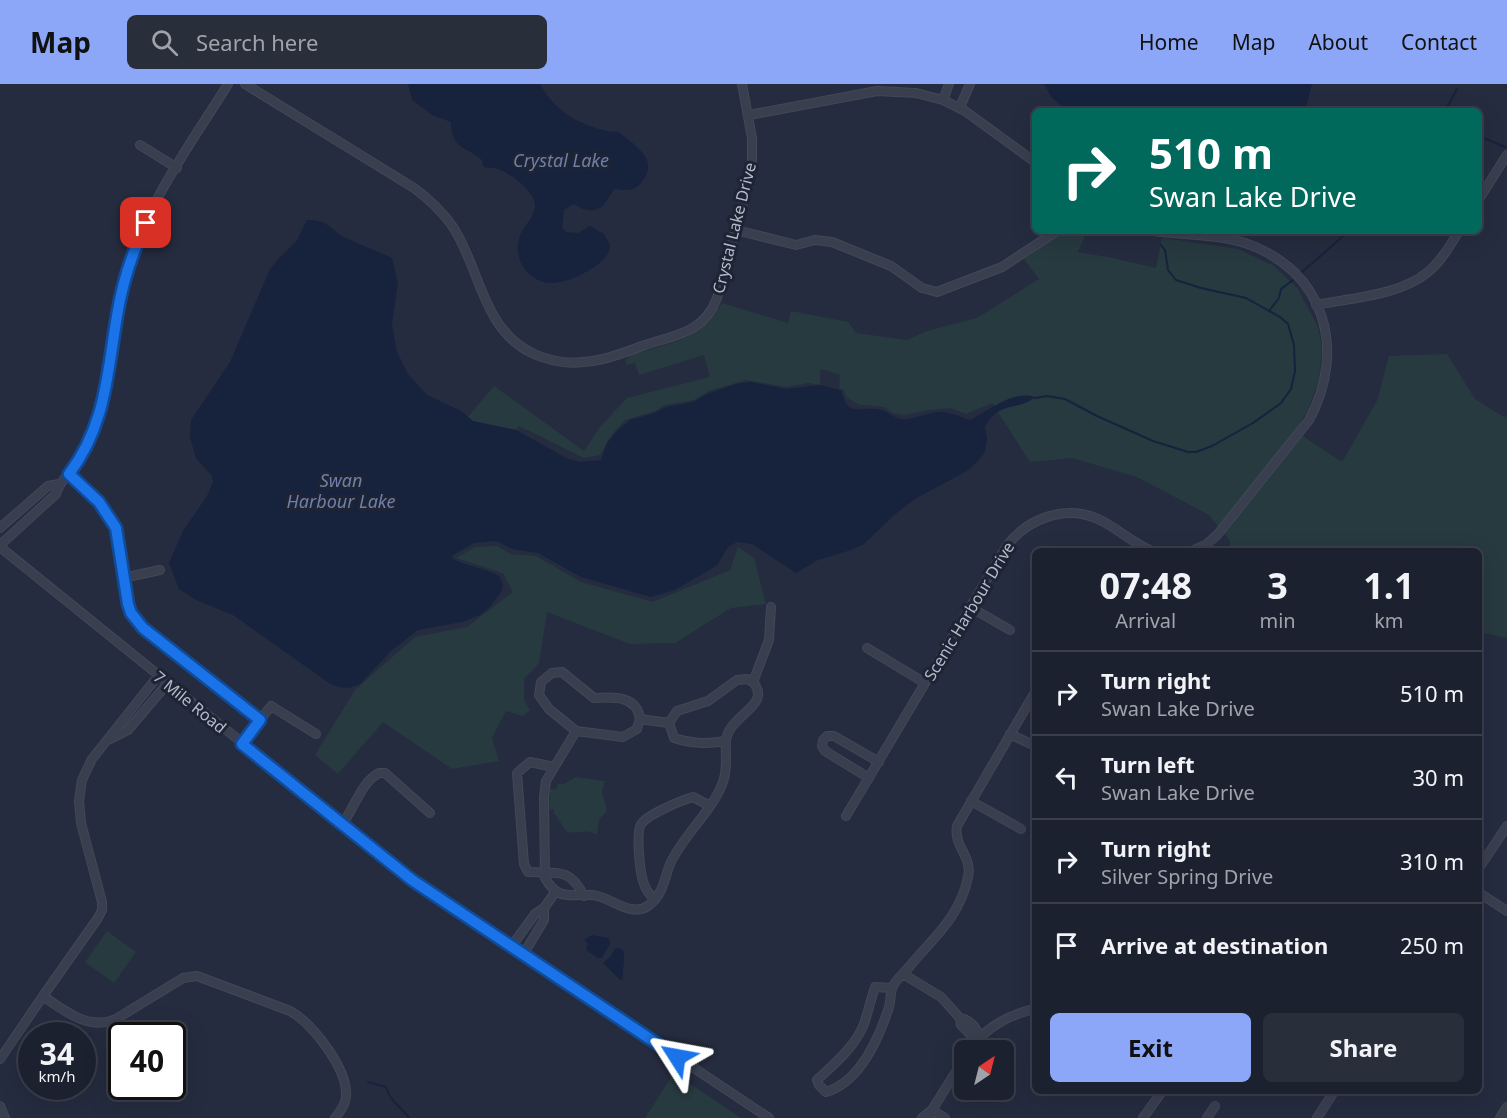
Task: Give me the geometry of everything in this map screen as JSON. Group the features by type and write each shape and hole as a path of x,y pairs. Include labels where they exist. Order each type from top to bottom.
{"street":[{"path":"0,546 56,494 59,484 69,474 87,446 99,418 121,293 134,251 158,198 228,84"},
{"name":"Crystal Lake Drive","path":"245,84 432,202 458,235 491,313 500,327 523,347 546,358 571,363 596,361 681,333 699,326 710,315 736,230 752,162 752,138 742,84"},
{"path":"943,100 949,84"},
{"path":"960,107 970,84"},
{"path":"749,115 877,91 916,93 960,107 1032,160"},
{"path":"140,145 177,168"},
{"path":"1482,195 1507,155"},
{"path":"736,230 796,245 815,240 832,242 891,266 922,288 937,292 1002,267 1052,234"},
{"path":"1181,234 1226,239 1261,249 1278,258 1294,272 1317,305 1325,328 1328,353 1326,379 1318,403 1298,436 1218,534 1198,548"},
{"path":"1317,305 1390,290 1413,282 1437,263 1457,234"},
{"path":"69,474 99,502 113,523 131,613 143,628 260,720"},
{"path":"0,528 48,486 59,484"},
{"name":"Scenic Harbour Drive","path":"846,816 1012,538 1030,524 1049,516 1072,514 1092,517 1146,548"},
{"name":"7 Mile Road","path":"0,546 167,684 412,880 769,1118"},
{"path":"123,578 160,570"},
{"path":"970,607 1010,630"},
{"path":"753,682 769,640 771,608"},
{"path":"867,648 925,683"},
{"path":"562,672 594,698 625,699 634,703 639,711 640,719 637,729 623,736 576,731 549,709 539,695 541,682 552,673 562,672"},
{"path":"0,1059 102,910 102,902 81,823 79,801 82,780 88,765 158,676"},
{"path":"576,731 546,782 544,797 545,878 556,891 570,896 600,896 630,908 648,906 664,885 670,864 678,849 710,806 724,778 727,758 726,741 733,723 758,700 758,692 753,682 747,679 737,680 708,701 677,711 669,723"},
{"path":"109,740 128,730 167,684"},
{"path":"892,988 875,987 863,1026 855,1040 817,1080 826,1092 848,1080 869,1053 884,1022 892,988 950,921 969,876 969,863 957,840 956,830 1032,697"},
{"path":"242,744 271,706 315,734"},
{"path":"640,719 669,723"},
{"path":"669,723 674,738 689,743 709,744 726,741"},
{"path":"1010,734 1032,745"},
{"path":"869,778 825,751 822,746 823,740 827,736 834,736 879,762"},
{"path":"554,767 530,762 517,773 524,864 528,872 544,871 567,875 574,880 584,896"},
{"path":"342,825 357,798 379,772 386,773 430,813"},
{"path":"654,899 643,882 638,832 642,823 663,810 693,797 710,806"},
{"path":"971,801 1021,829"},
{"path":"1482,864 1507,826"},
{"path":"511,947 534,914 544,908 556,891"},
{"path":"1482,895 1507,910"},
{"path":"523,955 544,920 544,908"},
{"path":"903,974 941,997 960,1018 968,1019 978,1032 979,1038 1011,1017 1032,1010"},
{"path":"43,996 75,1018 108,1022 183,978 197,976 290,1011 304,1022 336,1061 347,1094 335,1118"},
{"path":"922,1118 931,1114 954,1076"},
{"path":"1143,1118 1159,1094"},
{"path":"1317,1118 1332,1094"},
{"path":"0,1106 5,1118"},
{"path":"1207,1118 1215,1106"},
{"path":"1500,1118 1507,1107"},
{"path":"931,1114 945,1118"}],"shaded area":[{"path":"1059,234 1086,234 1078,252 1156,268 1162,238 1238,249 1274,266 1298,289 1318,327 1322,349 1319,380 1308,410 1295,431 1342,462 1377,401 1389,356 1447,354 1475,399 1504,417 1507,416 1507,638 1482,633 1482,548 1229,548 1230,541 1209,515 1137,477 1072,458 1030,462 992,403 966,414 950,408 904,415 893,413 884,407 860,405 847,398 843,389 839,389 840,375 822,369 820,385 808,383 786,387 746,380 709,391 694,400 665,405 655,411 625,420 610,437 600,455 584,458 519,426 516,430 480,424 467,418 494,386 584,451 599,428 627,398 710,377 704,355 639,375 635,363 627,365 625,361 630,355 694,333 705,325 722,303 788,323 791,311 848,322 856,333 907,340 927,331 977,318 1039,279 1024,259"},
{"path":"497,546 511,554 536,556 581,582 653,602 730,570 738,547 754,558 766,604 731,608 675,643 630,644 547,612 539,663 524,679 524,700 530,710 523,716 506,711 492,738 499,761 452,769 383,722 338,774 315,755 355,690 415,637 467,627 513,592 503,573 456,558 475,547"},
{"path":"576,777 605,781 602,792 607,811 599,819 597,835 590,832 567,832 554,813 554,809 549,810 550,789 556,790 558,784 564,784"},
{"path":"107,931 136,952 114,983 85,962"},
{"path":"674,1073 741,1118 645,1118"}],"water":[{"name":"Crystal Lake","path":"408,84 540,84 551,100 571,117 599,129 619,132 639,149 647,161 648,168 646,176 637,187 625,190 614,189 604,204 597,209 586,210 573,204 564,210 562,228 566,232 578,233 590,226 604,234 610,245 604,260 565,281 544,282 532,276 520,260 518,247 521,233 534,211 533,198 515,178 499,170 486,168 482,160 460,146 454,137 451,122 432,115 412,100"},
{"path":"1044,84 1312,84 1306,108 1064,108 1052,98"},
{"name":"Swan Harbour Lake","path":"307,220 325,224 348,239 392,258 398,283 392,324 397,352 408,374 427,395 461,411 473,421 516,430 566,458 580,462 601,460 607,443 630,420 655,413 666,407 693,402 707,394 736,384 751,382 787,389 820,385 841,390 847,405 851,408 881,410 903,419 942,412 970,420 993,406 1018,396 1035,397 1002,410 990,419 985,427 987,439 985,452 967,471 915,499 894,515 864,544 818,560 796,573 752,544 737,542 728,547 718,564 711,569 675,590 651,597 581,577 538,553 512,549 496,541 474,543 453,555 452,558 499,576 503,585 502,591 489,608 480,615 462,622 418,630 391,651 360,684 349,688 338,687 233,615 196,600 179,589 169,563 183,531 207,496 213,482 212,476 196,458 190,437 191,420 230,362 270,269 297,240"},
{"path":"592,935 609,938 610,944 602,958 586,950 588,944 584,940"},
{"path":"618,948 623,950 624,957 623,979 620,980 603,963"}],"waterway":[{"path":"1447,108 1457,89"},
{"path":"1482,137 1505,147"},
{"path":"1302,272 1346,234"},
{"path":"1035,398 1047,396 1065,399 1153,441 1188,452 1196,452 1212,446 1253,423 1281,403 1291,389 1295,371 1294,345 1288,324 1246,298 1176,280 1168,270 1165,250 1161,245"},
{"path":"1269,311 1279,298 1281,289 1293,280"},
{"path":"368,1082 386,1087 393,1100 409,1118"}],"route":[{"path":"146,223 134,251 121,293 99,418 87,446 69,474 99,502 116,528 128,604 136,621 260,720 242,744 382,858 438,899 677,1057"}]}
